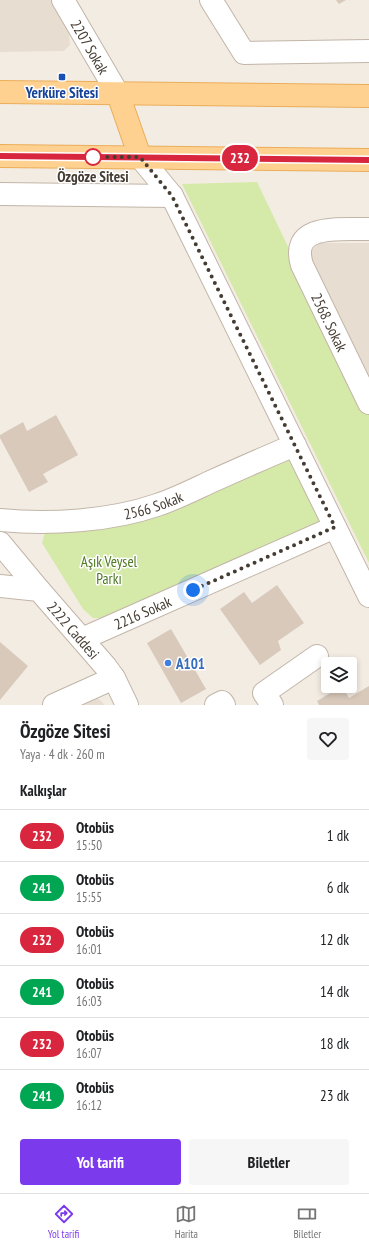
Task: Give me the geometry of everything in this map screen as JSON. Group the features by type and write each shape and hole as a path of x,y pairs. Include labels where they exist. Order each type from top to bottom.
{"main road":[{"path":"0,92 369,96"},
{"path":"118,94 140,157"},
{"path":"0,156 369,160"}],"street":[{"name":"2207 Sokak","path":"63,0 118,94"},
{"path":"211,0 244,53 369,50"},
{"path":"140,157 172,196 369,596"},
{"path":"0,194 172,196"},
{"name":"2568. Sokak","path":"369,229 318,232 309,235 303,240 300,247 299,256 369,403"},
{"name":"2566 Sokak","path":"0,520 34,522 116,516 171,500 294,445"},
{"name":"2216 Sokak","path":"82,639 335,527"},
{"path":"0,544 39,590"},
{"name":"2222 Caddesi","path":"0,586 39,590 114,678 127,705"},
{"path":"272,705 264,693 317,656"},
{"path":"54,705 114,678"},
{"path":"216,705 222,702 224,705"}],"shaded area":[{"name":"Yerküre Sitesi","path":"0,0 53,0 68,26 70,45 64,51 0,52"},
{"path":"319,243 369,243 369,380 309,253"},
{"path":"97,698 104,705 76,705 89,699"}],"green space":[{"path":"257,182 369,415 369,563 182,184"},
{"name":"Aşık Veysel Parkı","path":"287,457 322,524 105,618 93,618 83,609 42,543 46,529 121,526 182,506"}],"building":[{"path":"336,0 346,0 339,4"},
{"path":"56,415 78,455 43,474 48,482 29,492 0,438 0,435 23,422 27,431"},
{"path":"277,585 304,623 278,641 281,650 260,665 220,609 244,592 252,603"},
{"path":"171,629 206,689 181,703 147,643"},
{"path":"0,642 28,666 0,700"},
{"path":"369,686 369,705 319,705 317,701 330,693 346,693 349,698"}],"bus line":[{"name":"232","path":"0,156 369,160"}],"place":[{"name":"Yerküre Sitesi","path":"62,77"},
{"name":"Özgöze Sitesi","path":"93,157"},
{"name":"A101","path":"168,663"}],"route":[{"path":"93,157 140,157 172,196 335,527 193,590"}]}
